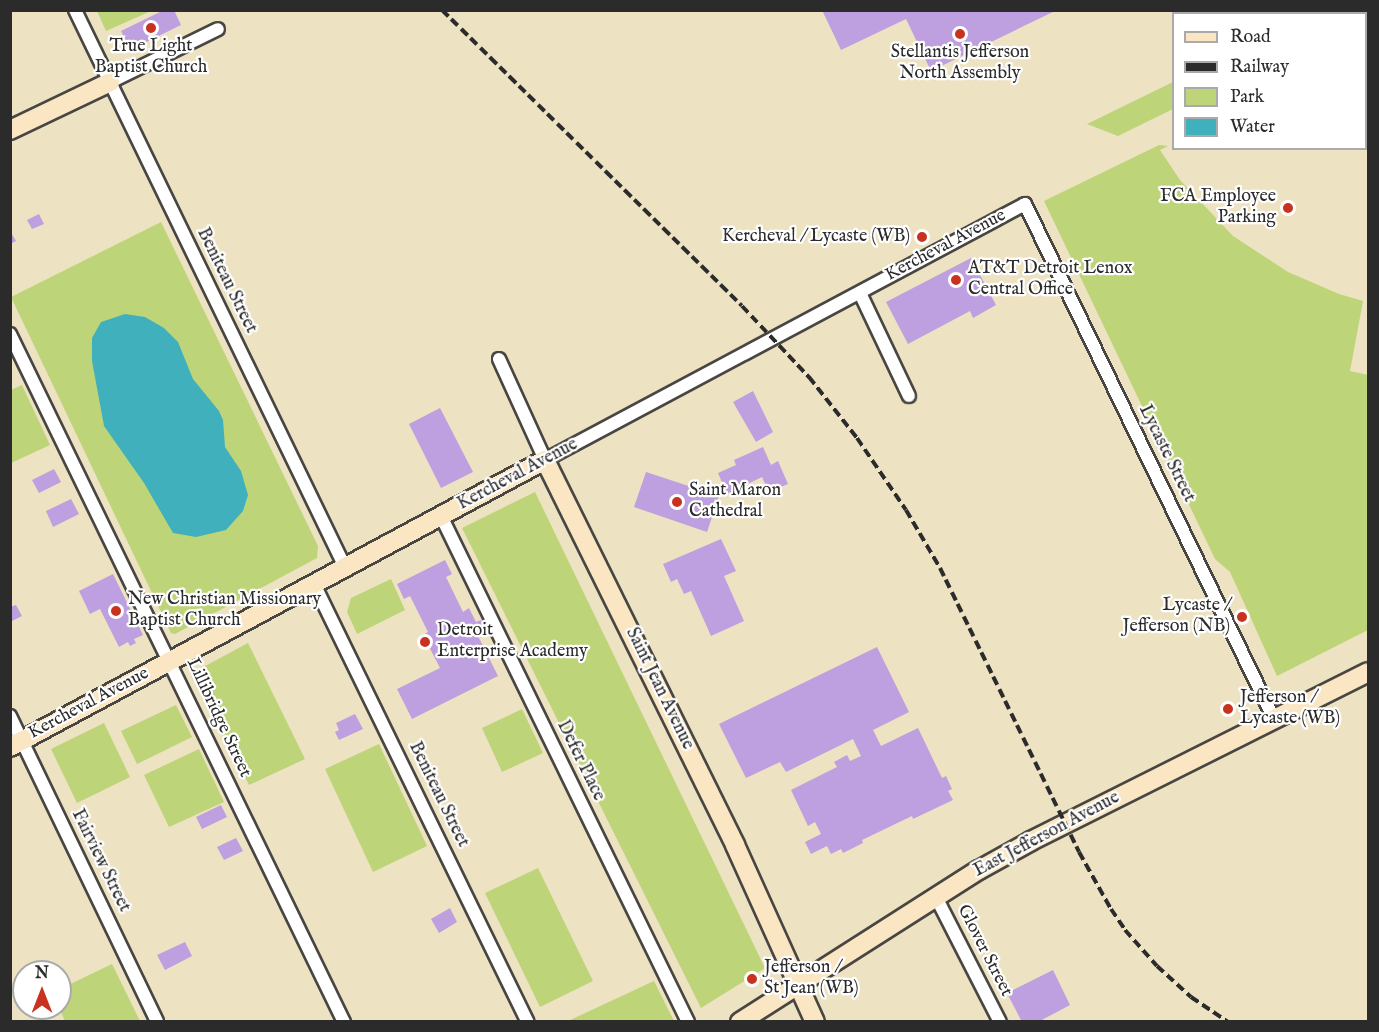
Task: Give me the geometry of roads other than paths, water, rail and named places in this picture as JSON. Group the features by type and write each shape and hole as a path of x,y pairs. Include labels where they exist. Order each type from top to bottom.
{"street":[{"name":"Beniteau Street","path":"75,10 345,567"},
{"path":"10,130 218,29"},
{"name":"Kercheval Avenue","path":"16,744 1025,204"},
{"name":"Lycaste Street","path":"1025,204 1274,719"},
{"path":"860,293 909,396"},
{"name":"Lillibridge Street","path":"10,334 171,661 344,1022"},
{"name":"Saint Jean Avenue","path":"499,358 545,460 735,845 815,1022"},
{"name":"Defer Place","path":"441,516 688,1022"},
{"name":"Beniteau Street","path":"314,584 528,1022"},
{"name":"East Jefferson Avenue","path":"740,1022 936,897 1031,841 1368,672"},
{"name":"Fairview Street","path":"10,716 16,744 157,1022"},
{"name":"Glover Street","path":"936,897 1000,1022"}],"water":[{"path":"125,314 145,317 164,328 178,342 193,379 219,411 223,420 225,447 241,471 248,495 243,511 226,530 196,537 173,533 144,483 104,426 92,361 92,338 101,322"}],"railway":[{"path":"442,10 742,306 809,377 857,438 906,510 940,568 1079,852 1111,909 1125,930 1157,966 1191,997 1228,1022"}],"place":[{"name":"True Light Baptist Church","path":"151,28"},
{"name":"Stellantis Jefferson North Assembly","path":"960,34"},
{"name":"FCA Employee Parking","path":"1288,208"},
{"name":"Kercheval / Lycaste (WB)","path":"922,237"},
{"name":"AT&T Detroit Lenox Central Office","path":"956,280"},
{"name":"Saint Maron Cathedral","path":"677,502"},
{"name":"New Christian Missionary Baptist Church","path":"116,611"},
{"name":"Lycaste / Jefferson (NB)","path":"1242,617"},
{"name":"Detroit Enterprise Academy","path":"425,642"},
{"name":"Jefferson / Lycaste (WB)","path":"1228,709"},
{"name":"Jefferson / St Jean (WB)","path":"752,979"}]}
